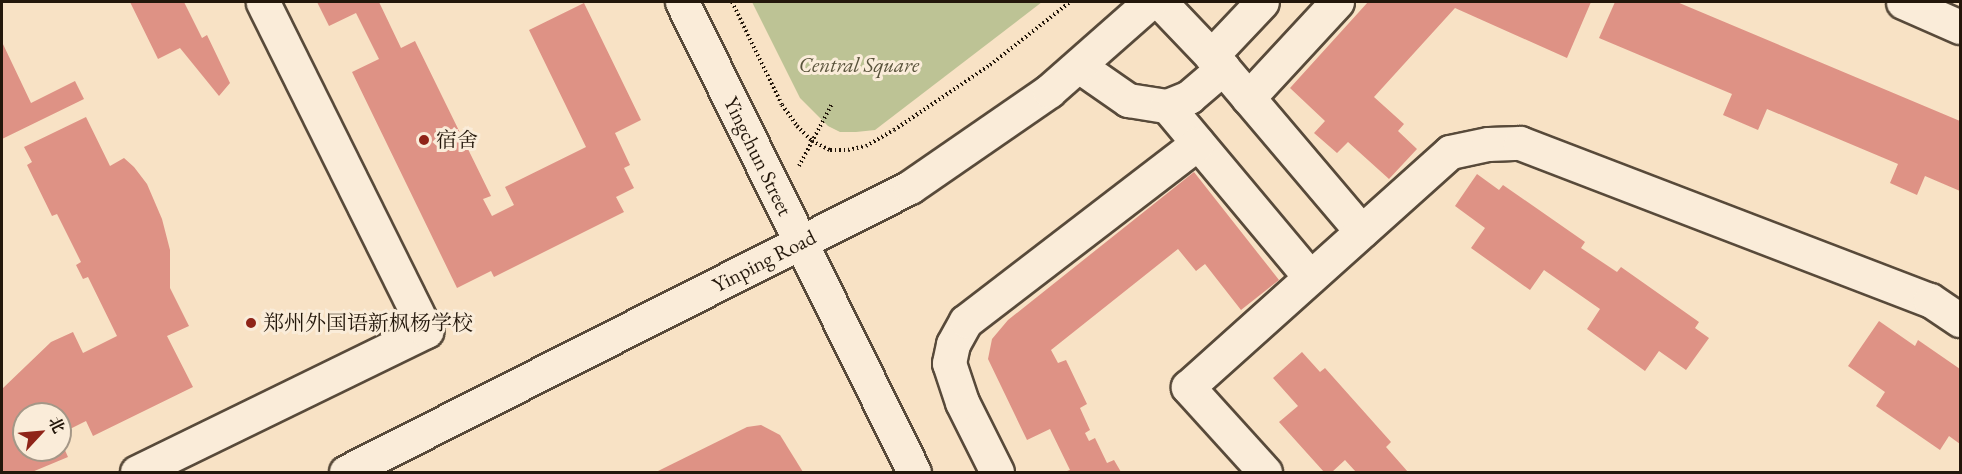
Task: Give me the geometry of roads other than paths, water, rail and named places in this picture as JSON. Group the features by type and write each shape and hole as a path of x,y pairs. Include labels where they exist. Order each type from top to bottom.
{"street":[{"path":"137,472 426,331 263,2"},
{"name":"Yingchun Street","path":"682,2 914,472"},
{"name":"Yinping Road","path":"346,472 910,187 1041,97 1150,2"},
{"path":"1160,2 1217,62 1361,231"},
{"path":"1079,66 1128,100 1167,106 1189,97 1262,2"},
{"path":"1248,98 1337,2"},
{"path":"1903,2 1960,27"},
{"path":"1167,106 1310,278"},
{"path":"1265,472 1188,387 1450,152 1488,144 1520,142 1930,300 1960,320"},
{"path":"998,472 962,402 949,363 953,344 966,321 1198,143"}],"place":[{"name":"宿舍","path":"424,140"},
{"name":"郑州外国语新枫杨学校","path":"251,323"}],"park label":[{"name":"Central Square","path":"859,65"}]}
